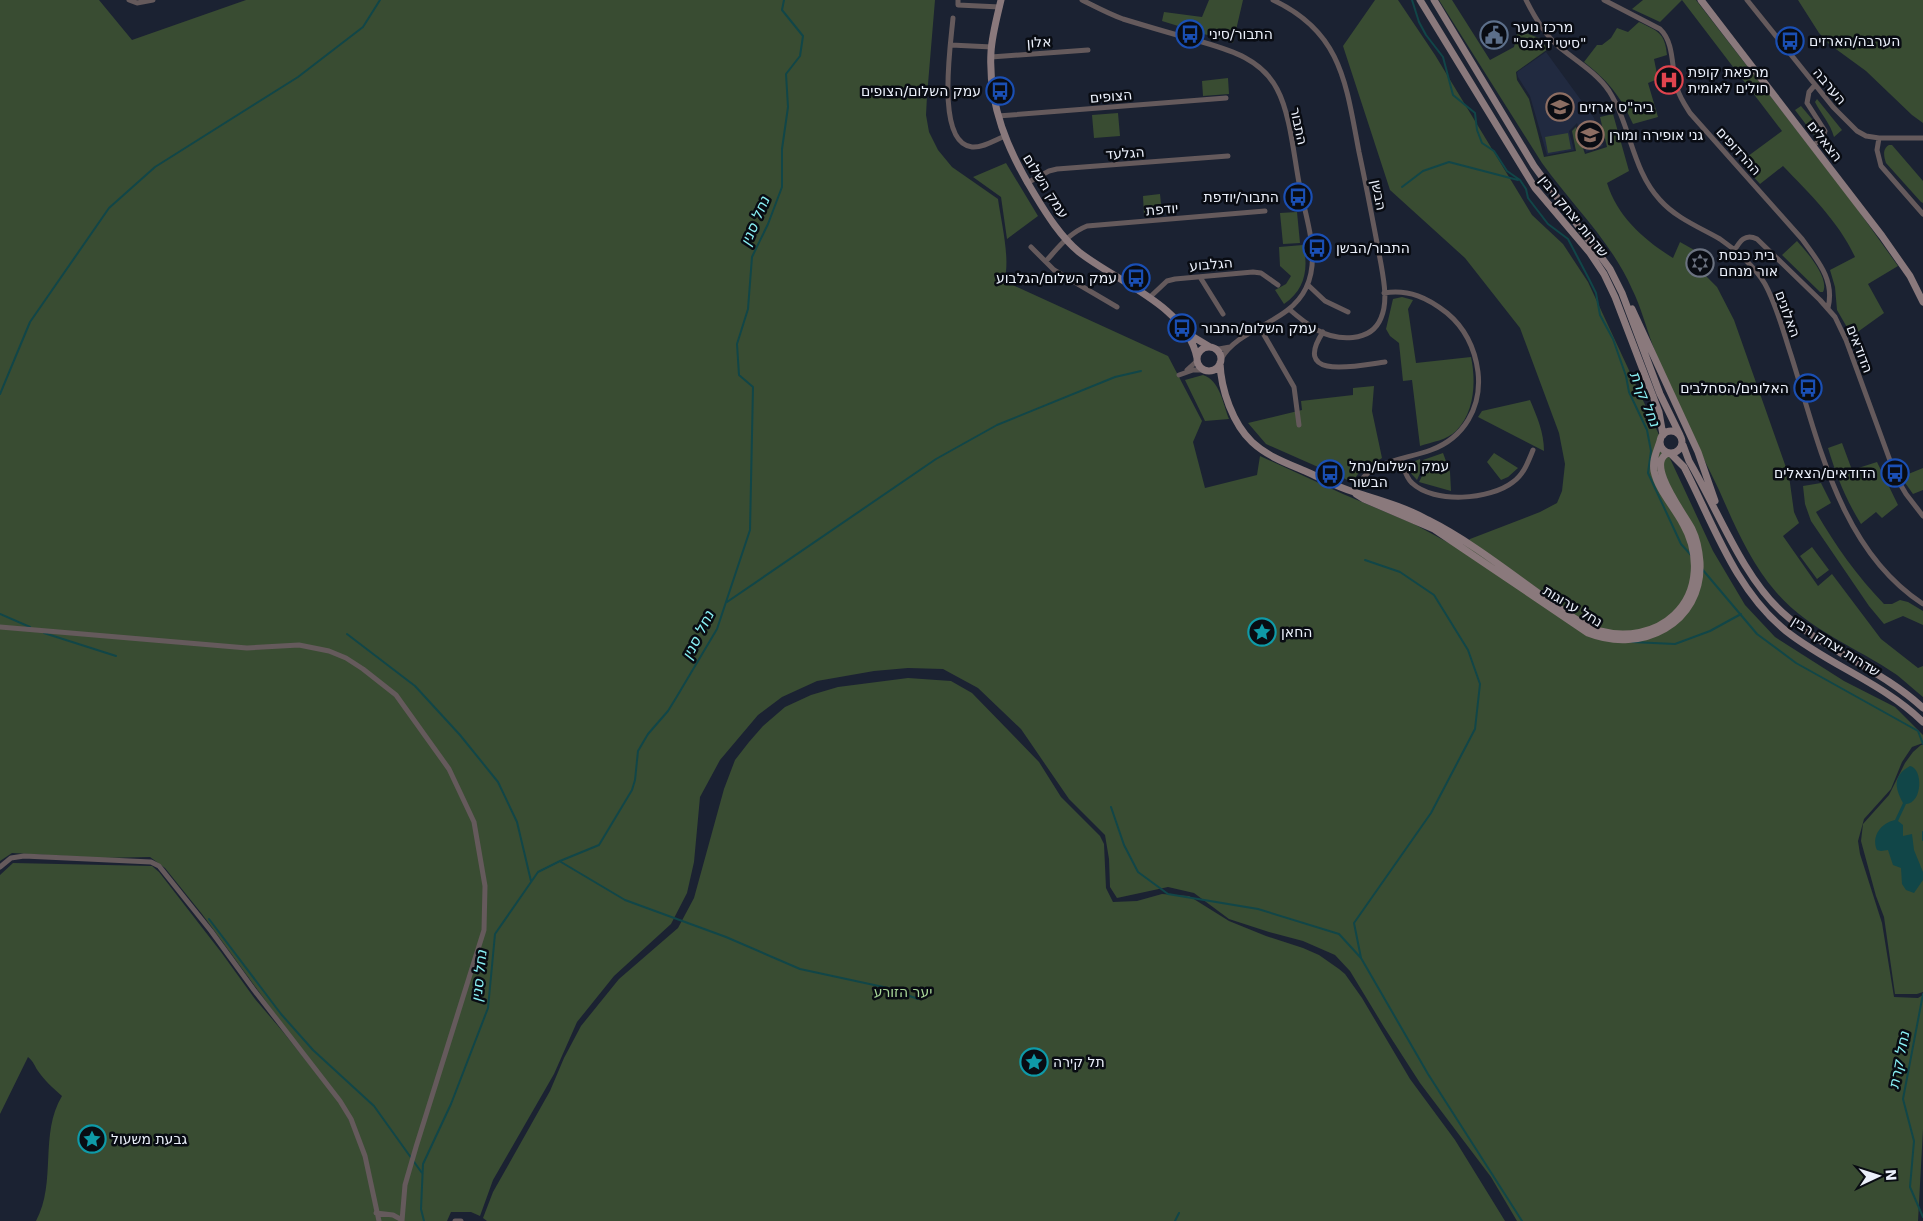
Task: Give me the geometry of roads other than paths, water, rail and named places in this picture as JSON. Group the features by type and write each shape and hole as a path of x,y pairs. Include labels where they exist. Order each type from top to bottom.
{"street":[{"path":"129,0 137,3 151,1"},
{"path":"958,0 958,5 1000,3"},
{"name":"התבור","path":"1082,0 1124,19 1235,52 1254,63 1271,79 1277,89 1286,114 1313,252 1312,270 1308,285 1289,309 1230,346 1219,349 1212,347"},
{"name":"הבשן","path":"1273,0 1297,12 1315,29 1330,47 1344,79 1380,256 1384,293 1382,317 1377,326 1370,332 1350,338 1323,332 1308,324 1289,309"},
{"name":"שדרות יצחק רבין","path":"1420,0 1535,188 1590,253 1604,274 1659,412 1662,438"},
{"name":"שדרות יצחק רבין","path":"1434,0 1534,166 1603,258 1617,282 1660,394 1680,435"},
{"name":"האלונים","path":"1526,0 1542,27 1557,45 1608,89 1621,111 1643,176 1659,199 1673,212 1720,240 1757,272 1774,302 1829,476 1845,512 1869,550 1884,569 1900,587 1923,604"},
{"name":"ההרדופים","path":"1604,0 1660,29 1667,36 1678,90 1683,102 1802,239 1816,258 1830,287 1831,296 1828,308"},
{"name":"הצאלים","path":"1701,0 1899,259 1923,301"},
{"name":"הערבה","path":"1747,0 1833,107 1857,131 1866,136 1879,138 1923,138"},
{"name":"עמק השלום","path":"1000,3 992,47 992,83 998,116 1015,161 1027,183 1066,239 1095,264 1161,305 1195,338 1212,347"},
{"path":"953,18 948,97 952,126 958,138 965,145 973,147 982,146 1005,136"},
{"path":"951,45 992,47"},
{"name":"אלון","path":"991,57 1088,50"},
{"path":"1813,146 1823,137 1825,131 1807,103 1807,98 1815,85"},
{"name":"הצופים","path":"998,116 1226,98"},
{"path":"1879,138 1877,150 1881,166 1923,214"},
{"name":"הגלעד","path":"1027,183 1049,171 1057,169 1228,156"},
{"name":"יודפת","path":"1046,261 1066,239 1079,229 1096,224 1265,211"},
{"name":"הדודאים","path":"1734,251 1741,239 1751,236 1757,239 1835,317 1843,333 1896,477 1923,516"},
{"path":"1031,247 1067,279 1117,307"},
{"name":"הגלבוע","path":"1150,298 1168,281 1200,276 1253,272 1261,273 1278,285"},
{"path":"1200,276 1223,314"},
{"path":"1617,282 1636,316 1698,452 1729,534"},
{"path":"1308,285 1325,300 1348,312"},
{"path":"1354,492 1364,476 1372,470 1432,450 1446,443 1467,424 1478,395 1476,361 1462,329 1452,317 1418,294 1403,291 1384,293"},
{"name":"עמק השלום","path":"1183,328 1193,343 1197,360"},
{"path":"1260,328 1294,387 1299,425"},
{"path":"1323,332 1317,341 1315,357 1318,363 1324,367 1334,368 1385,362"},
{"name":"התבור","path":"1220,362 1230,346"},
{"path":"1212,347 1220,354 1220,362 1214,370 1194,370 1181,373 1197,360 1201,350 1212,347"},
{"path":"1197,360 1207,370"},
{"name":"נחל ערוגות","path":"1220,362 1224,386 1234,418 1241,430 1265,452 1281,461 1354,492 1376,498 1419,515 1440,526 1589,627 1616,634 1637,633 1656,627 1675,614 1687,598 1694,576 1694,555 1689,536 1654,471 1654,461 1662,438"},
{"name":"נחל ערוגות","path":"1207,370 1221,381 1224,386"},
{"path":"1673,431 1680,435 1682,445 1678,452 1670,454 1662,448 1662,438 1673,431"},
{"name":"שדרות יצחק רבין","path":"1682,445 1755,580 1782,612 1806,631 1898,687 1923,708"},
{"path":"1401,459 1406,475 1419,488 1445,498 1463,498 1485,494 1511,484 1521,475 1533,450"},
{"name":"שדרות יצחק רבין","path":"1670,454 1678,458 1684,467 1737,573 1765,611 1800,640 1882,689 1923,722"},
{"name":"נחל ערוגות","path":"1354,492 1364,499 1434,529 1588,632 1612,640 1638,639 1663,630 1683,614 1695,594 1699,578 1699,554 1695,536 1664,481 1660,470 1660,462 1663,456 1670,454"},
{"path":"0,627 248,648 316,647 329,651 357,666 396,695 449,769 474,822 485,886 484,930 405,1184 402,1221 393,1215 376,1213"},
{"path":"0,867 12,858 24,856 151,862 159,866 178,888 340,1101 351,1119 365,1156 379,1221"},
{"path":"456,1221 461,1221"}],"waterway":[{"path":"0,394 30,322 109,208 155,167 298,77 363,27 380,0"},
{"name":"נחל סנין","path":"424,1221 421,1209 423,1164 451,1104 488,1008 495,934 538,872 599,845 632,790 638,751 648,734 668,711 717,629 750,530 753,387 739,375 737,344 748,309 752,257 768,224 782,187 782,149 788,107 786,74 800,56 803,36 782,10 784,0"},
{"name":"נחל קרת","path":"1412,0 1419,22 1426,35 1443,57 1453,95 1475,113 1477,130 1482,143 1494,151 1507,171 1520,180 1526,189 1528,198 1548,224 1568,239 1589,279 1596,293 1600,315 1613,339 1626,376 1629,392 1647,430 1651,451 1648,473 1681,544 1691,555"},
{"path":"1402,187 1423,171 1449,162 1518,180"},
{"path":"727,602 936,459 997,425 1115,377 1141,371"},
{"path":"1365,560 1400,572 1434,595 1468,650 1480,684 1475,729 1431,813 1354,923 1361,958 1428,1074 1522,1221"},
{"name":"נחל קרת","path":"1702,569 1757,634 1796,663 1918,731 1923,744"},
{"path":"0,614 30,627"},
{"path":"1632,642 1675,644 1710,631 1741,614"},
{"path":"44,633 116,656"},
{"path":"347,634 415,686 460,735 498,782 517,822 531,881"},
{"path":"1111,807 1124,845 1138,872 1168,894 1258,909 1339,934 1361,958"},
{"name":"נחל קרת","path":"1923,832 1923,840"},
{"path":"561,862 625,900 726,937 800,969 888,988 918,999"},
{"path":"209,919 281,1014 313,1050 374,1106 422,1173"},
{"name":"נחל קרת","path":"1923,994 1903,1099 1914,1141 1910,1187 1923,1217"},
{"path":"1175,1221 1179,1213"}],"place":[{"name":"התבור/סיני","path":"1190,34"},
{"name":"מרכז נוער \"סיטי דאנס\"","path":"1494,35"},
{"name":"הערבה/הארזים","path":"1790,41"},
{"name":"מרפאת קופת חולים לאומית","path":"1669,80"},
{"name":"עמק השלום/הצופים","path":"1000,91"},
{"name":"ביה\"ס ארזים","path":"1560,107"},
{"name":"גני אופירה ומורן","path":"1590,135"},
{"name":"התבור/יודפת","path":"1298,197"},
{"name":"התבור/הבשן","path":"1317,248"},
{"name":"בית כנסת אור מנחם","path":"1700,263"},
{"name":"עמק השלום/הגלבוע","path":"1136,278"},
{"name":"עמק השלום/התבור","path":"1182,328"},
{"name":"האלונים/הסחלבים","path":"1808,388"},
{"name":"הדודאים/הצאלים","path":"1895,473"},
{"name":"עמק השלום/נחל הבשור","path":"1330,474"},
{"name":"החאן","path":"1262,632"},
{"name":"תל קירה","path":"1034,1062"},
{"name":"גבעת משעול","path":"92,1139"}],"park label":[{"name":"יער הזורע","path":"903,992"}]}
